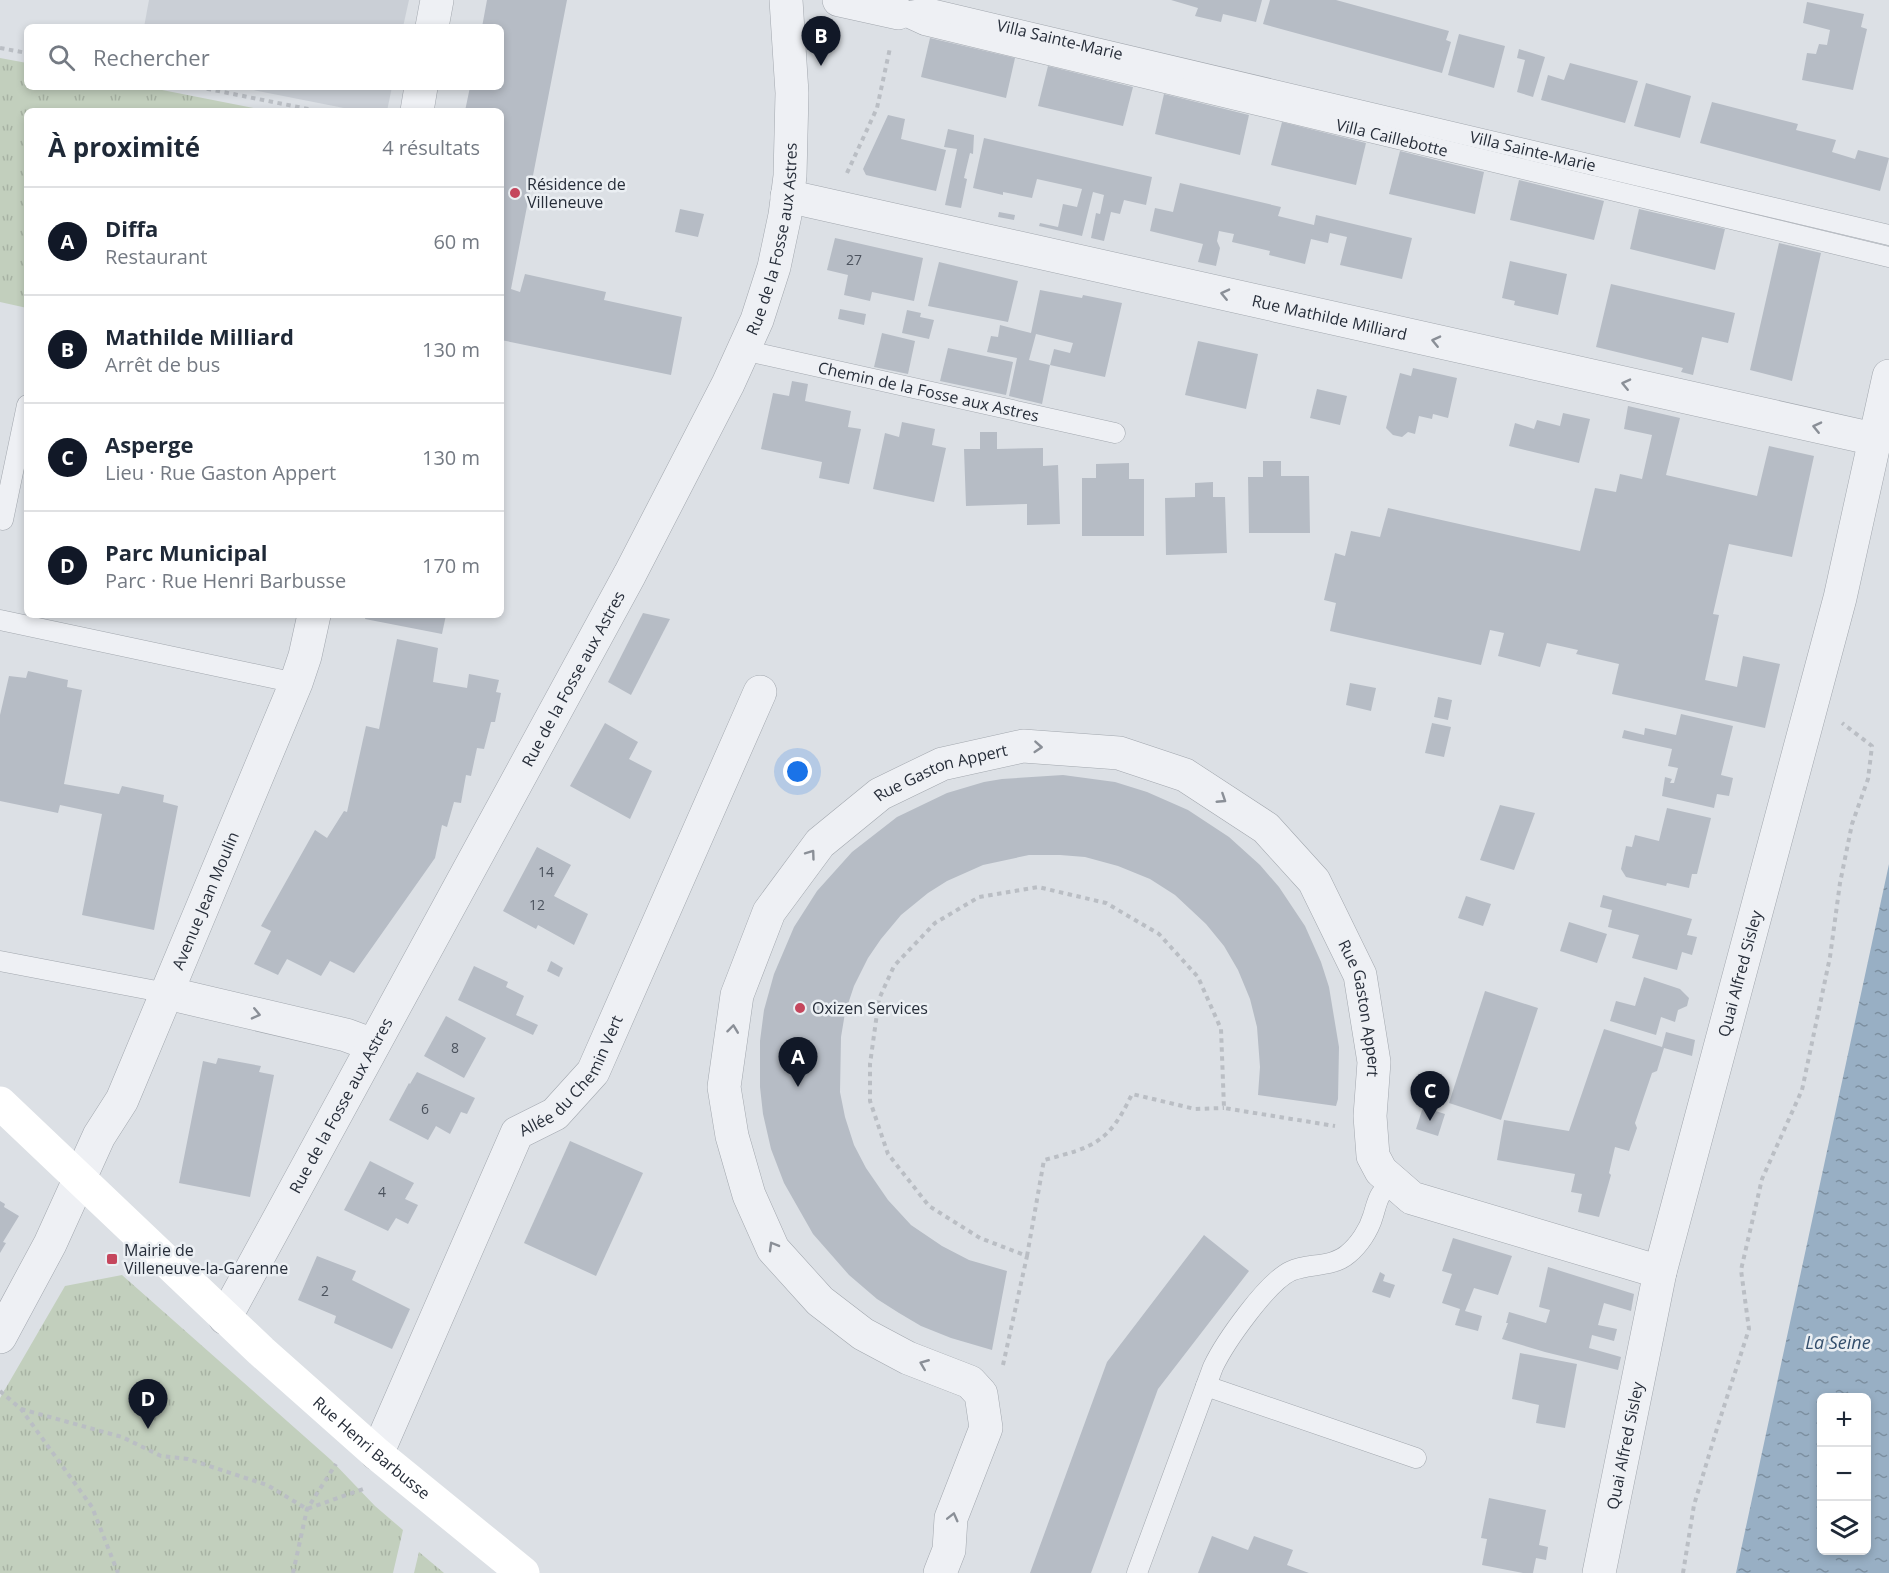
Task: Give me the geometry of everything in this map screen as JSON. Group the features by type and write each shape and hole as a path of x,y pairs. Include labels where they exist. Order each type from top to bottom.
{"main road":[{"name":"Rue Henri Barbusse","path":"0,1103 261,1352 402,1475 523,1573"}],"street":[{"path":"433,24 437,0"},
{"name":"Rue de la Fosse aux Astres","path":"225,1317 630,574 728,384 757,320 774,267 788,196 793,137 786,0"},
{"path":"840,0 900,6"},
{"path":"418,108 420,90"},
{"name":"Rue Mathilde Milliard","path":"788,196 1874,439"},
{"name":"Quai Alfred Sisley","path":"1599,1573 1660,1272 1840,598 1889,376"},
{"name":"Avenue Jean Moulin","path":"0,1337 50,1244 99,1136 122,1100 296,683 313,618"},
{"name":"Allée du Chemin Vert","path":"366,1444 517,1133 555,1114 593,1072 760,692"},
{"name":"Rue Gaston Appert","path":"940,1573 949,1550 951,1518 986,1428 981,1394 970,1383 908,1358 863,1334 820,1301 773,1249 749,1195 732,1136 724,1087 737,995 769,912 820,843 880,794 942,764 1023,746 1119,753 1185,775 1266,828 1314,881 1360,975 1374,1062 1370,1116 1373,1156 1382,1171 1412,1198 1660,1272"},
{"path":"167,993 346,1035 373,1045"}],"lane":[{"name":"Villa Sainte-Marie","path":"900,6 927,8 1889,235"},
{"name":"Villa Caillebotte","path":"900,6 924,25 1889,257"},
{"name":"Chemin de la Fosse aux Astres","path":"743,350 1115,433"},
{"path":"3,520 24,419"},
{"path":"0,620 296,683"},
{"path":"0,961 167,993"},
{"path":"1137,1573 1223,1345 1253,1307 1292,1270 1331,1263 1346,1256 1357,1245 1371,1223 1381,1194 1395,1182"},
{"path":"1206,1386 1416,1458"}],"path":[{"path":"831,206 877,108 900,6"},
{"path":"0,48 24,52"},
{"path":"211,90 288,108"},
{"path":"1683,1573 1694,1505 1749,1329 1741,1270 1762,1179 1802,1090 1830,957 1840,883 1852,824 1868,779 1872,746 1812,701"},
{"path":"1027,1256 980,1238 929,1206 888,1154 870,1101 870,1064 879,999 894,966 935,923 979,897 1038,887 1106,903 1159,934 1198,977 1221,1029 1224,1108"},
{"path":"1002,1367 1027,1256 1044,1160 1082,1150 1108,1134 1122,1115 1132,1094 1195,1109 1224,1108 1371,1131"},
{"path":"0,1391 21,1409 92,1507 118,1573"},
{"path":"21,1409 122,1437 161,1456 188,1459 267,1485 307,1509"},
{"path":"293,1573 307,1509 366,1444"},
{"path":"307,1509 402,1475"}],"shaded area":[{"path":"149,0 409,0 404,24 145,24"},
{"path":"253,90 391,90 388,108 344,108"}],"green space":[{"path":"0,58 24,62 24,90 162,90 254,108 24,108 24,307 0,302"},
{"path":"122,1275 331,1460 375,1506 403,1530 393,1573 0,1573 0,1398 65,1286"},
{"path":"419,1552 444,1573 414,1573"}],"water":[{"name":"La Seine","path":"1889,864 1889,1573 1736,1573"}],"building":[{"name":"Résidence de Villeneuve","path":"487,0 567,0 511,289 520,292 525,274 606,292 604,300 682,317 671,375 504,341 504,108 466,108 469,90 504,90 504,24 483,24"},
{"path":"1171,0 1262,0 1256,22 1223,14 1221,22 1195,16 1198,8"},
{"path":"1270,0 1336,0 1449,31 1446,40 1451,42 1442,73 1263,24"},
{"path":"1807,2 1864,14 1861,27 1867,29 1853,90 1802,80 1807,53 1816,54 1819,44 1827,45 1830,30 1803,23"},
{"path":"1459,34 1505,46 1494,88 1448,75"},
{"path":"930,38 1015,58 1006,98 921,77"},
{"path":"1519,49 1545,57 1533,97 1517,92 1525,60 1517,58"},
{"path":"1570,63 1638,81 1625,123 1541,100 1548,75 1564,80"},
{"path":"1048,66 1133,87 1123,126 1038,106"},
{"path":"1646,83 1691,96 1680,138 1634,126"},
{"path":"1164,94 1249,115 1240,155 1155,134"},
{"path":"1712,102 1798,124 1796,130 1836,140 1832,152 1855,159 1858,150 1889,158 1880,191 1700,143"},
{"path":"888,115 905,119 901,139 946,150 936,191 866,175 863,169"},
{"path":"1282,122 1366,143 1356,185 1271,165"},
{"path":"948,129 974,135 973,154 970,153 964,178 967,179 961,208 945,205 957,149 944,147"},
{"path":"984,138 1152,177 1146,205 1124,200 1120,214 1111,212 1104,241 1091,238 1096,213 1100,214 1104,195 1093,192 1082,236 1039,226 1040,223 1058,227 1063,204 1077,207 1082,189 1037,179 1032,198 1003,192 1003,195 973,188"},
{"path":"1400,151 1484,172 1475,214 1389,194"},
{"path":"1519,180 1604,201 1594,240 1510,220"},
{"path":"1180,183 1281,207 1278,216 1314,225 1316,215 1412,238 1402,279 1340,265 1347,237 1330,233 1328,243 1311,239 1305,264 1269,255 1270,251 1232,242 1234,234 1219,231 1217,241 1220,248 1216,266 1198,262 1203,244 1150,231 1155,208 1173,212"},
{"path":"680,209 704,214 698,237 675,232"},
{"path":"1639,209 1725,229 1715,270 1630,249"},
{"path":"999,212 1015,215 1014,220 998,217"},
{"path":"835,238 923,258 914,301 872,292 870,301 844,295 848,275 827,270"},
{"path":"1779,243 1821,253 1792,381 1750,370"},
{"path":"1510,261 1567,274 1558,315 1514,305 1515,301 1502,298"},
{"path":"939,262 1018,281 1008,322 928,306"},
{"path":"1611,284 1735,313 1728,343 1702,337 1693,375 1681,372 1683,368 1596,347"},
{"path":"1040,290 1122,303 1105,377 1050,365 1042,404 1009,396 1017,358 987,352 991,336 998,337 1000,325 1031,333","holes":["1036,334 1073,343 1070,353 1054,349 1050,365 1029,360"]},
{"path":"840,309 866,314 864,325 838,319"},
{"path":"907,310 921,313 920,317 934,320 929,339 902,333"},
{"path":"882,333 915,341 908,374 874,367"},
{"path":"1198,341 1258,354 1246,409 1185,395"},
{"path":"948,348 1013,362 1006,395 940,381"},
{"path":"1413,368 1457,378 1448,418 1433,414 1432,419 1419,416 1415,434 1408,432 1402,437 1393,435 1386,428 1400,373 1411,376"},
{"path":"792,381 808,384 805,401 851,411 848,427 861,429 849,484 819,478 822,462 761,449 773,393 789,396"},
{"path":"1317,389 1347,396 1340,425 1310,418"},
{"path":"1628,406 1680,418 1666,475 1757,496 1769,446 1814,456 1792,557 1729,544 1713,614 1719,615 1705,680 1737,687 1743,656 1780,664 1765,728 1612,694 1619,664 1576,654 1578,650 1547,643 1540,667 1498,656 1504,633 1490,630 1481,665 1330,631 1336,603 1324,600 1335,553 1345,556 1351,531 1380,537 1388,508 1580,551 1595,488 1616,492 1620,474 1642,479 1652,435 1624,429"},
{"path":"1563,413 1590,419 1579,463 1509,446 1515,423 1534,429 1537,420 1560,426"},
{"path":"902,422 935,429 932,445 946,448 934,502 873,489 885,433 899,437"},
{"path":"980,432 997,432 997,449 1043,448 1043,466 1058,465 1060,524 1027,525 1027,504 966,506 964,449 980,449"},
{"path":"1263,461 1281,461 1281,476 1309,476 1310,533 1249,533 1248,477 1263,477"},
{"path":"1129,463 1129,479 1144,479 1144,536 1082,536 1082,478 1096,478 1096,464"},
{"path":"1213,482 1213,497 1225,497 1227,553 1166,555 1165,498 1195,497 1195,483"},
{"path":"643,613 670,619 631,695 608,682"},
{"path":"365,618 445,618 442,634"},
{"path":"397,639 438,648 433,682 467,688 469,674 499,680 496,692 501,693 495,722 491,722 484,749 477,748 471,776 466,775 461,803 454,802 447,827 442,825 435,858 354,973 330,961 321,976 287,959 278,975 254,964 271,931 261,926 315,830 327,838 344,811 347,812 366,726 379,729"},
{"path":"28,671 68,680 67,687 82,690 64,784 119,794 122,786 164,795 163,802 178,806 154,930 82,915 102,814 60,805 58,813 0,801 0,715 9,676 26,678"},
{"path":"1350,683 1376,688 1371,711 1346,705"},
{"path":"1438,697 1452,700 1448,720 1434,717"},
{"path":"1681,714 1733,726 1721,775 1733,778 1729,796 1717,794 1714,808 1662,796 1665,777 1672,779 1670,783 1674,783 1678,768 1668,766 1672,749 1622,738 1624,730 1644,735 1645,728 1676,735"},
{"path":"605,723 638,742 629,759 652,771 630,819 570,786"},
{"path":"1432,723 1451,727 1444,757 1425,753"},
{"path":"1063,775 1115,782 1147,792 1188,810 1229,837 1260,865 1279,887 1305,926 1329,987 1339,1047 1338,1099 1336,1106 1258,1095 1260,1067 1257,1027 1250,999 1238,970 1224,946 1206,924 1175,895 1150,879 1118,866 1085,857 1029,855 983,865 947,881 928,893 901,915 881,939 868,958 854,986 845,1013 841,1037 840,1092 854,1145 866,1168 888,1200 911,1225 942,1246 969,1260 1007,1271 992,1350 921,1326 877,1299 849,1275 813,1234 784,1183 771,1149 760,1087 760,1041 764,1010 774,974 794,927 817,891 852,852 897,817 947,793 1002,779"},
{"path":"1500,805 1535,813 1514,870 1480,860"},
{"path":"1667,808 1711,818 1697,874 1692,874 1689,888 1667,883 1666,886 1626,877 1621,869 1626,846 1632,847 1635,835 1659,841"},
{"path":"537,847 571,865 554,896 588,914 574,945 538,925 536,929 503,911"},
{"path":"1603,895 1692,919 1687,935 1697,937 1692,955 1682,952 1677,970 1632,958 1639,935 1608,927 1612,910 1600,907"},
{"path":"1466,896 1491,904 1483,926 1458,918"},
{"path":"1569,922 1607,934 1597,963 1560,951"},
{"path":"551,961 563,968 559,977 547,971"},
{"path":"474,966 508,982 506,987 524,996 516,1015 538,1025 533,1035 458,1000"},
{"path":"1644,977 1680,989 1689,998 1687,1006 1678,1010 1675,1022 1661,1017 1656,1035 1610,1021 1616,1001 1635,1006"},
{"path":"1485,991 1538,1008 1501,1120 1449,1103"},
{"path":"446,1016 486,1038 464,1078 424,1056"},
{"path":"1604,1029 1662,1047 1666,1032 1695,1040 1692,1056 1664,1048 1657,1071 1652,1073 1635,1123 1637,1128 1629,1151 1615,1147 1609,1173 1611,1175 1599,1217 1578,1212 1582,1194 1571,1192 1575,1174 1497,1160 1504,1120 1569,1131"},
{"path":"218,1058 261,1066 259,1072 274,1075 250,1197 179,1183 203,1061 216,1064"},
{"path":"417,1072 475,1098 467,1114 461,1112 450,1134 436,1126 428,1140 389,1120"},
{"path":"1423,1107 1445,1114 1438,1136 1416,1129"},
{"path":"570,1141 643,1173 596,1276 524,1243"},
{"path":"370,1161 414,1183 405,1199 418,1205 408,1224 396,1218 388,1231 344,1210"},
{"path":"0,1201 5,1204 4,1207 19,1216 3,1242 6,1243 0,1253"},
{"path":"1204,1235 1249,1271 1158,1389 1091,1573 1030,1573 1107,1362"},
{"path":"1453,1238 1512,1256 1498,1295 1474,1288 1465,1311 1482,1316 1478,1331 1455,1325 1460,1309 1442,1303 1452,1274 1442,1271"},
{"path":"317,1256 356,1271 352,1280 410,1309 392,1349 334,1323 336,1316 298,1300"},
{"path":"1548,1267 1634,1294 1631,1311 1604,1303 1598,1325 1617,1329 1614,1341 1592,1335 1589,1348 1621,1357 1618,1370 1502,1339 1509,1312 1546,1323 1550,1310 1539,1307"},
{"path":"1380,1272 1385,1275 1383,1281 1395,1285 1390,1298 1372,1292"},
{"path":"1520,1353 1577,1364 1565,1428 1536,1423 1539,1405 1512,1399"},
{"path":"1489,1498 1546,1510 1539,1545 1548,1547 1546,1560 1536,1558 1533,1573 1482,1565 1487,1539 1481,1538"},
{"path":"1212,1536 1248,1550 1254,1536 1293,1550 1287,1565 1309,1573 1198,1573"}],"place":[{"name":"Mathilde Milliard","path":"821,66"},
{"name":"Résidence de Villeneuve","path":"515,193"},
{"name":"Oxizen Services","path":"800,1008"},
{"name":"Diffa","path":"798,1087"},
{"name":"Asperge","path":"1430,1121"},
{"name":"Mairie de Villeneuve-la-Garenne","path":"112,1259"},
{"name":"Parc Municipal","path":"148,1429"}]}
